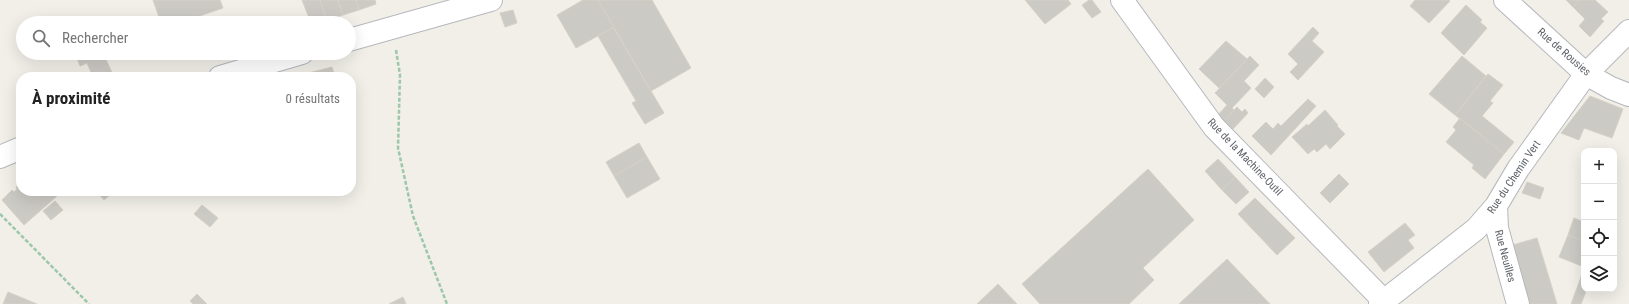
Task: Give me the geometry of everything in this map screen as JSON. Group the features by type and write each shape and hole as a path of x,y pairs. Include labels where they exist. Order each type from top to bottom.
{"street":[{"path":"356,38 492,0"},
{"name":"Rue de la Machine-Outil","path":"1122,0 1214,127 1382,302"},
{"name":"Rue de Rousies","path":"1505,0 1586,74 1611,88 1629,95"},
{"name":"Rue du Chemin Vert","path":"1382,302 1476,229 1496,206 1518,169 1586,74 1629,31"},
{"path":"237,72 278,60"},
{"path":"0,157 16,150"},
{"name":"Rue Neuilles","path":"1496,206 1497,228 1518,304"}],"path":[{"path":"392,28 400,75 398,148 413,216 446,304"},
{"path":"0,214 89,304"}],"building":[{"path":"153,0 220,0 223,8 200,16 159,16"},
{"path":"302,0 320,0 325,16 308,16"},
{"path":"320,0 338,0 343,15 325,16"},
{"path":"338,0 356,0 359,10 343,15"},
{"path":"356,0 375,0 376,4 359,10"},
{"path":"583,0 598,0 614,27 576,48 557,15"},
{"path":"598,0 652,0 691,68 651,91"},
{"path":"1025,0 1068,0 1071,4 1045,24"},
{"path":"1089,0 1092,0 1101,12 1092,18 1082,5"},
{"path":"1415,0 1450,1 1429,23 1410,6"},
{"path":"1566,0 1580,0 1573,7"},
{"path":"1580,0 1595,0 1608,12 1601,19 1604,21 1590,37 1579,26 1585,19 1573,7"},
{"path":"1466,5 1482,20 1480,22 1487,28 1464,55 1441,33"},
{"path":"513,10 517,23 505,27 500,13"},
{"path":"613,27 664,113 645,124 632,103 636,101 598,36"},
{"path":"1313,27 1319,33 1312,41 1324,52 1298,80 1290,72 1298,64 1288,54"},
{"path":"1226,41 1247,59 1219,88 1199,69"},
{"path":"1250,56 1259,65 1244,81 1251,88 1232,108 1234,110 1224,121 1218,115 1227,105 1215,93"},
{"path":"1462,56 1486,76 1455,115 1429,94"},
{"path":"78,60 106,60 112,72 91,72 87,63 80,66"},
{"path":"332,67 334,72 312,72"},
{"path":"1488,74 1503,85 1490,101 1493,103 1482,116 1514,142 1504,154 1455,115"},
{"path":"1265,78 1274,87 1264,98 1255,89"},
{"path":"1590,96 1623,109 1612,138 1584,128 1579,140 1561,133"},
{"path":"1308,99 1316,106 1271,155 1252,136 1266,122 1273,129 1278,123 1281,126"},
{"path":"1237,107 1242,112 1245,109 1248,113 1233,129 1224,121"},
{"path":"1325,110 1345,134 1330,149 1326,144 1317,152 1314,149 1308,154 1292,137 1307,124 1308,126"},
{"path":"1460,118 1504,154 1485,179 1472,168 1474,165 1446,142 1456,130 1453,127"},
{"path":"639,143 647,157 614,176 606,162"},
{"path":"647,157 660,179 627,198 614,176"},
{"path":"1218,159 1235,177 1222,190 1205,171"},
{"path":"1148,169 1194,220 1143,268 1154,280 1129,304 1040,304 1022,284"},
{"path":"1339,174 1349,184 1330,203 1320,193"},
{"path":"1235,177 1249,192 1236,204 1222,190"},
{"path":"1527,182 1544,188 1540,199 1522,193"},
{"path":"12,190 14,192 16,190 16,196 57,196 24,225 2,200"},
{"path":"100,196 109,196 104,200"},
{"path":"1255,198 1295,238 1277,255 1238,214"},
{"path":"55,201 63,210 51,220 43,211"},
{"path":"202,205 218,218 210,227 194,214"},
{"path":"1574,218 1581,221 1581,240 1568,235"},
{"path":"1405,223 1415,235 1408,240 1414,248 1384,272 1368,252"},
{"path":"1568,235 1581,240 1581,266 1559,257"},
{"path":"1537,238 1557,304 1526,304 1509,246"},
{"path":"1227,259 1270,304 1179,304"},
{"path":"1581,277 1581,292 1586,292 1581,304 1571,304"},
{"path":"998,284 1017,304 977,304"},
{"path":"8,292 37,304 3,304"},
{"path":"197,294 207,304 193,304 190,301"},
{"path":"403,297 406,304 389,304"}]}
